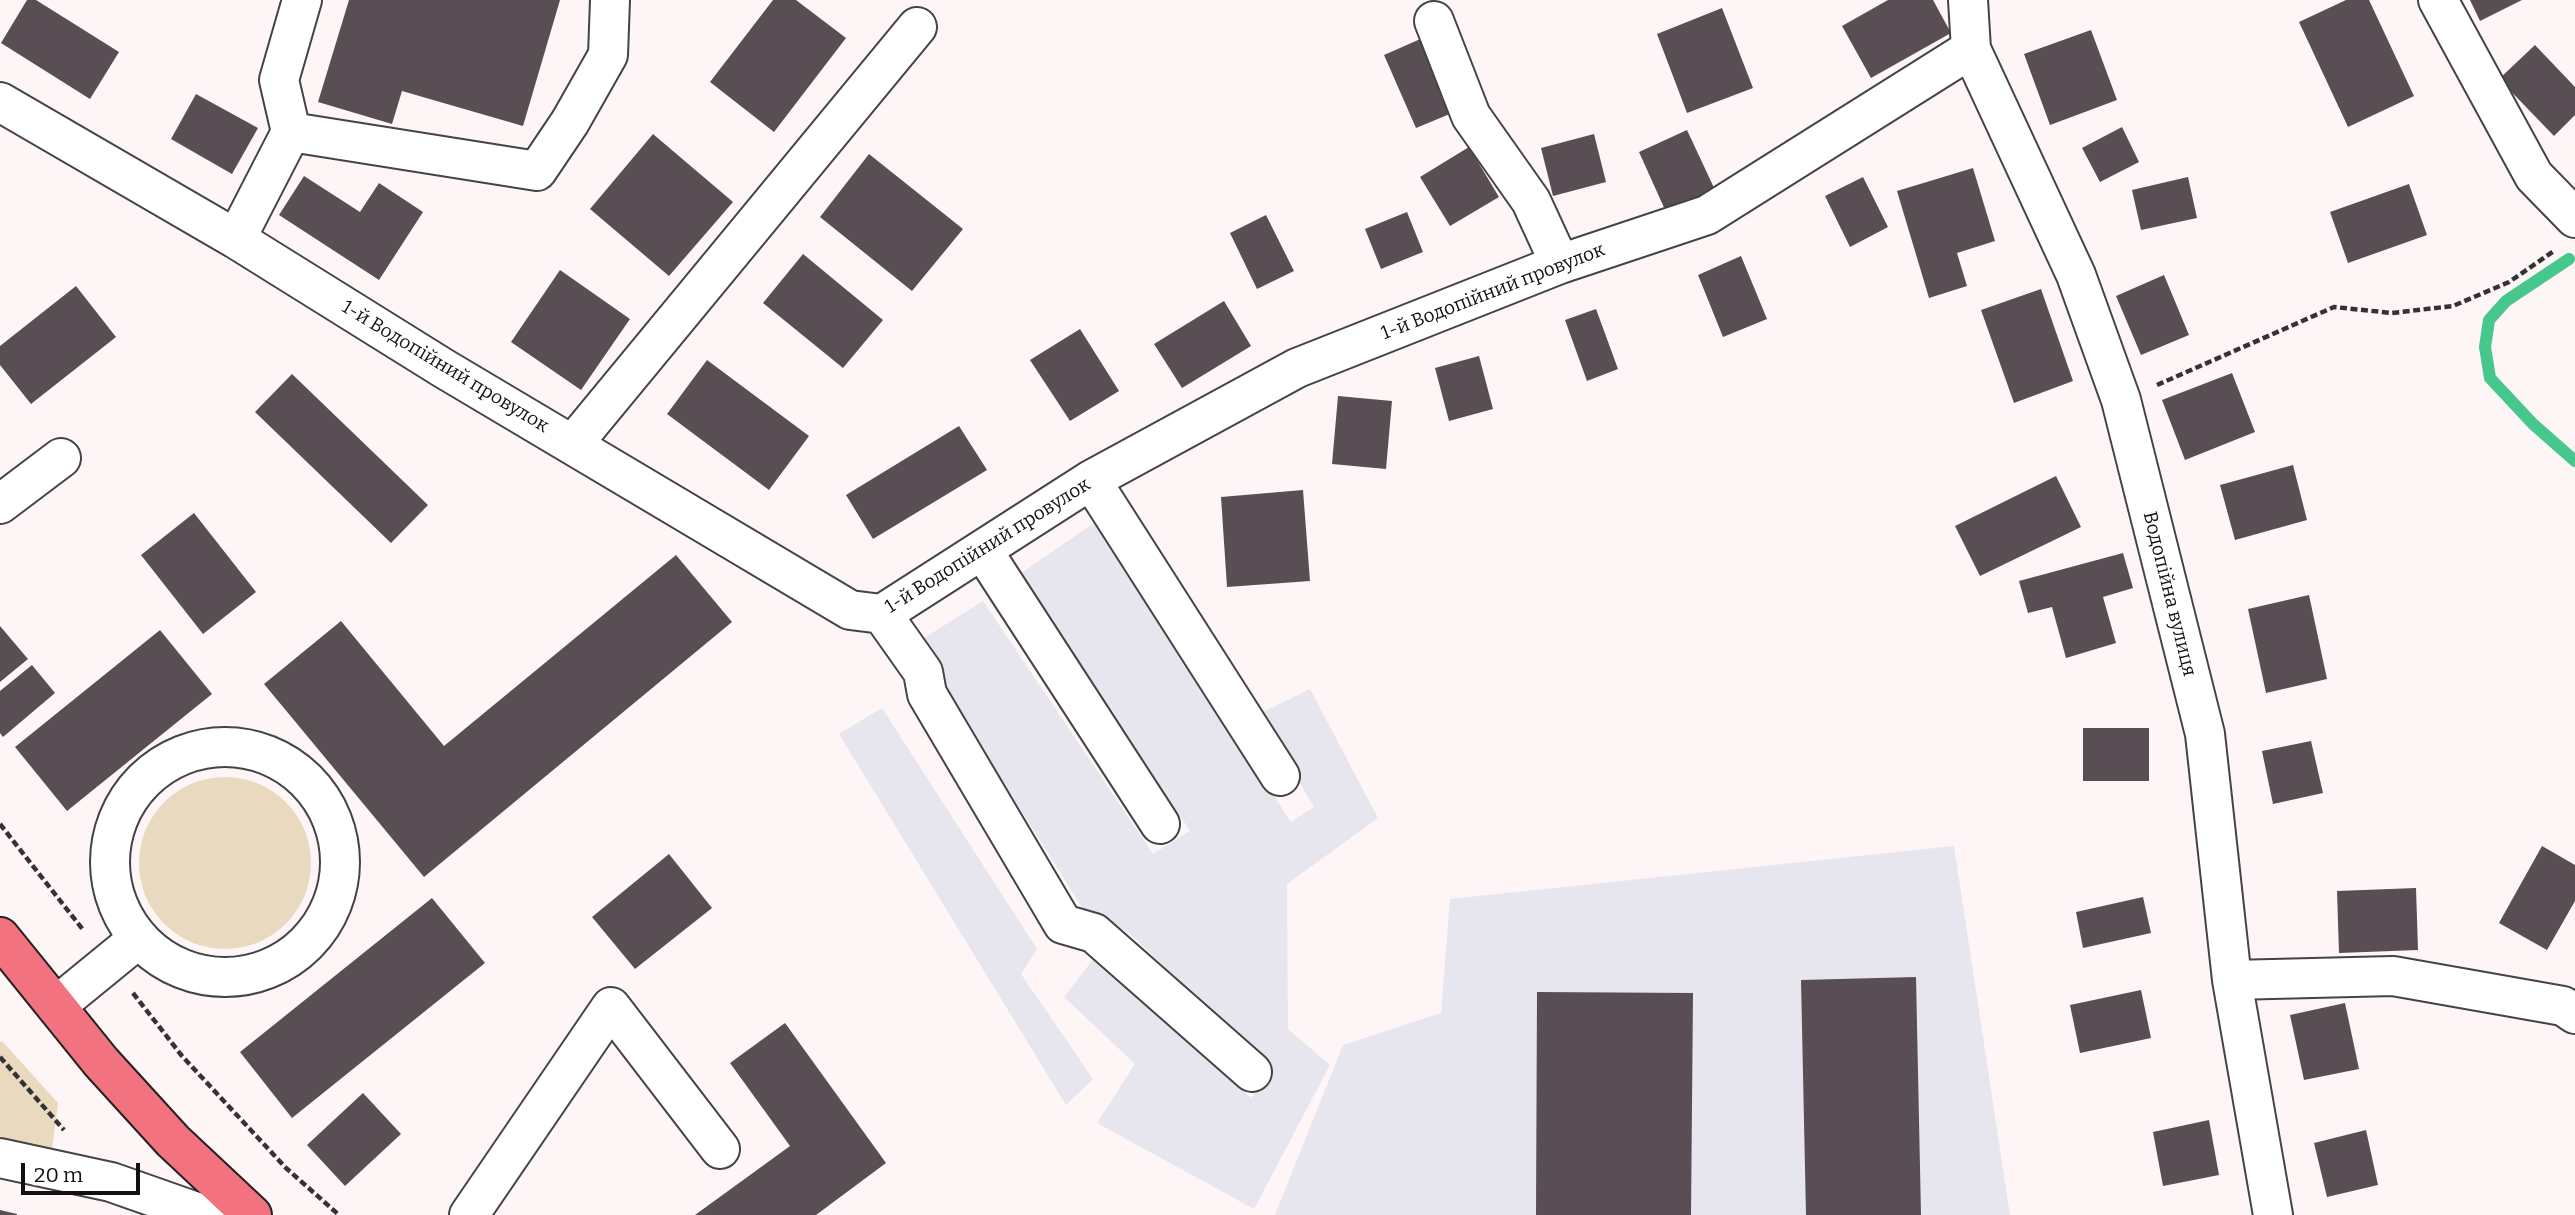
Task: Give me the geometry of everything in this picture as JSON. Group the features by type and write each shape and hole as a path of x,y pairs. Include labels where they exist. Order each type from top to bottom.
{"main road":[{"path":"0,937 101,1062 173,1141 252,1215"}],"street":[{"path":"236,239 291,132 279,80 302,0"},
{"path":"291,132 537,171 570,122 608,55 610,0"},
{"name":"Водопійна вулиця","path":"1968,0 1971,49 2076,275 2122,400 2205,734 2232,980 2273,1215"},
{"path":"2438,0 2534,176 2570,231"},
{"path":"1434,21 1471,116 1531,201 1560,264"},
{"path":"573,444 917,27"},
{"name":"1-й Водопійний провулок","path":"0,102 236,239 443,368 850,610 882,614 1091,480 1297,368 1560,264 1707,215 1971,49"},
{"path":"0,504 61,458"},
{"path":"1091,480 1280,776"},
{"path":"983,551 1160,824"},
{"path":"882,614 923,672 927,694 1063,924 1094,933 1252,1072"},
{"path":"235,746 269,755 298,772 324,801 338,836 340,874 330,910 309,942 278,965 241,976 203,976 167,962 138,939 119,910 110,877 111,843 122,810 141,782 169,761 201,748 235,746"},
{"path":"56,1006 138,939"},
{"path":"2232,980 2393,976 2563,1006 2575,1014"},
{"path":"468,1215 611,1007 720,1149"},
{"path":"0,1158 111,1182 200,1214"}],"path":[{"path":"2122,400 2334,307 2392,313 2453,306 2509,282 2570,231"},
{"path":"0,824 182,1056 286,1168 339,1215"}],"shaded area":[{"path":"1094,523 1291,822 1314,807 1259,714 1310,689 1378,818 1287,884 1288,1029 1330,1065 1254,1209 1097,1123 1135,1064 1064,997 1098,953 1251,1098 1273,1070 1128,932 1083,909 916,643 983,601 1153,854 1190,831 1021,573"},
{"path":"882,708 1037,949 1021,974 1093,1079 1066,1105 839,734"},
{"path":"225,777 258,784 285,803 304,830 311,863 304,896 285,923 258,942 225,949 192,942 165,923 146,896 139,863 146,830 165,803 192,784"},
{"path":"1954,846 2010,1215 1275,1215 1343,1045 1441,1013 1450,899"},
{"path":"2,1041 58,1103 52,1150 0,1147"}],"building":[{"path":"27,0 36,0 119,52 90,99 1,43"},
{"path":"349,0 560,0 523,126 402,91 392,124 318,102"},
{"path":"773,0 796,0 846,38 774,132 710,82"},
{"path":"1888,0 1933,0 1951,33 1871,78 1842,26"},
{"path":"2346,0 2369,0 2414,96 2348,127 2299,22"},
{"path":"2470,0 2522,0 2480,21"},
{"path":"1722,8 1753,88 1687,113 1657,34"},
{"path":"2091,30 2117,100 2050,125 2024,54"},
{"path":"1425,37 1457,111 1416,128 1384,55"},
{"path":"2535,45 2575,87 2575,115 2554,136 2499,79"},
{"path":"196,94 258,128 232,174 171,139"},
{"path":"2122,127 2139,162 2100,182 2082,148"},
{"path":"1687,130 1715,190 1666,212 1639,152"},
{"path":"653,134 733,202 669,276 590,209"},
{"path":"1594,134 1606,182 1553,196 1541,148"},
{"path":"1469,147 1499,197 1450,226 1420,177"},
{"path":"869,154 963,229 912,291 820,217"},
{"path":"1973,168 1995,241 1957,253 1967,286 1929,298 1897,191"},
{"path":"304,176 360,212 379,183 423,212 379,280 279,215"},
{"path":"1863,177 1888,227 1850,247 1825,196"},
{"path":"2188,177 2197,218 2141,230 2132,190"},
{"path":"2409,184 2427,235 2348,263 2330,212"},
{"path":"1407,212 1423,252 1381,269 1365,229"},
{"path":"1266,215 1294,271 1257,289 1230,233"},
{"path":"803,254 883,320 843,368 763,303"},
{"path":"1741,256 1767,319 1723,337 1698,275"},
{"path":"560,270 630,319 581,390 511,342"},
{"path":"2164,275 2189,335 2141,355 2116,296"},
{"path":"76,286 116,337 31,404 0,365 0,346"},
{"path":"2041,289 2073,381 2014,403 1981,310"},
{"path":"1224,301 1251,346 1182,388 1154,344"},
{"path":"1596,309 1618,369 1587,381 1565,320"},
{"path":"1080,329 1119,391 1070,421 1030,360"},
{"path":"1479,356 1493,409 1449,421 1435,368"},
{"path":"707,360 809,436 769,490 667,414"},
{"path":"2232,373 2255,432 2185,460 2162,400"},
{"path":"292,374 428,505 391,543 255,412"},
{"path":"1338,396 1392,401 1386,469 1332,464"},
{"path":"959,426 987,470 873,539 846,495"},
{"path":"2293,465 2307,520 2235,540 2220,485"},
{"path":"2056,476 2081,527 1980,576 1955,526"},
{"path":"1303,490 1310,581 1227,587 1221,497"},
{"path":"194,513 256,592 203,634 141,555"},
{"path":"2123,553 2133,588 2103,597 2116,643 2066,658 2052,607 2028,613 2019,581"},
{"path":"676,555 732,622 424,877 264,684 341,621 444,746"},
{"path":"2309,595 2327,679 2266,693 2248,609"},
{"path":"0,626 28,659 0,682"},
{"path":"160,630 212,694 67,811 15,747"},
{"path":"32,665 55,693 3,737 0,733 0,691"},
{"path":"2083,728 2149,728 2149,781 2083,781"},
{"path":"2311,741 2323,793 2273,804 2262,751"},
{"path":"2542,846 2575,865 2575,901 2547,950 2499,923"},
{"path":"669,854 712,908 635,969 592,917"},
{"path":"2416,888 2418,950 2339,953 2337,891"},
{"path":"2143,897 2151,933 2083,948 2076,912"},
{"path":"432,898 485,963 292,1118 240,1052"},
{"path":"1916,977 1921,1215 1806,1215 1801,980"},
{"path":"2141,990 2151,1038 2080,1053 2070,1005"},
{"path":"1537,992 1693,993 1691,1215 1536,1215"},
{"path":"2345,1003 2359,1069 2304,1080 2290,1015"},
{"path":"785,1023 886,1163 816,1215 695,1215 790,1146 730,1063"},
{"path":"363,1093 401,1134 345,1186 307,1145"},
{"path":"2209,1120 2219,1175 2163,1186 2153,1132"},
{"path":"2366,1130 2378,1185 2327,1197 2314,1143"},
{"path":"0,1210 17,1214 17,1215 0,1215"}],"waterway":[{"path":"2569,259 2506,301 2489,320 2485,347 2490,378 2533,424 2575,461"}]}
